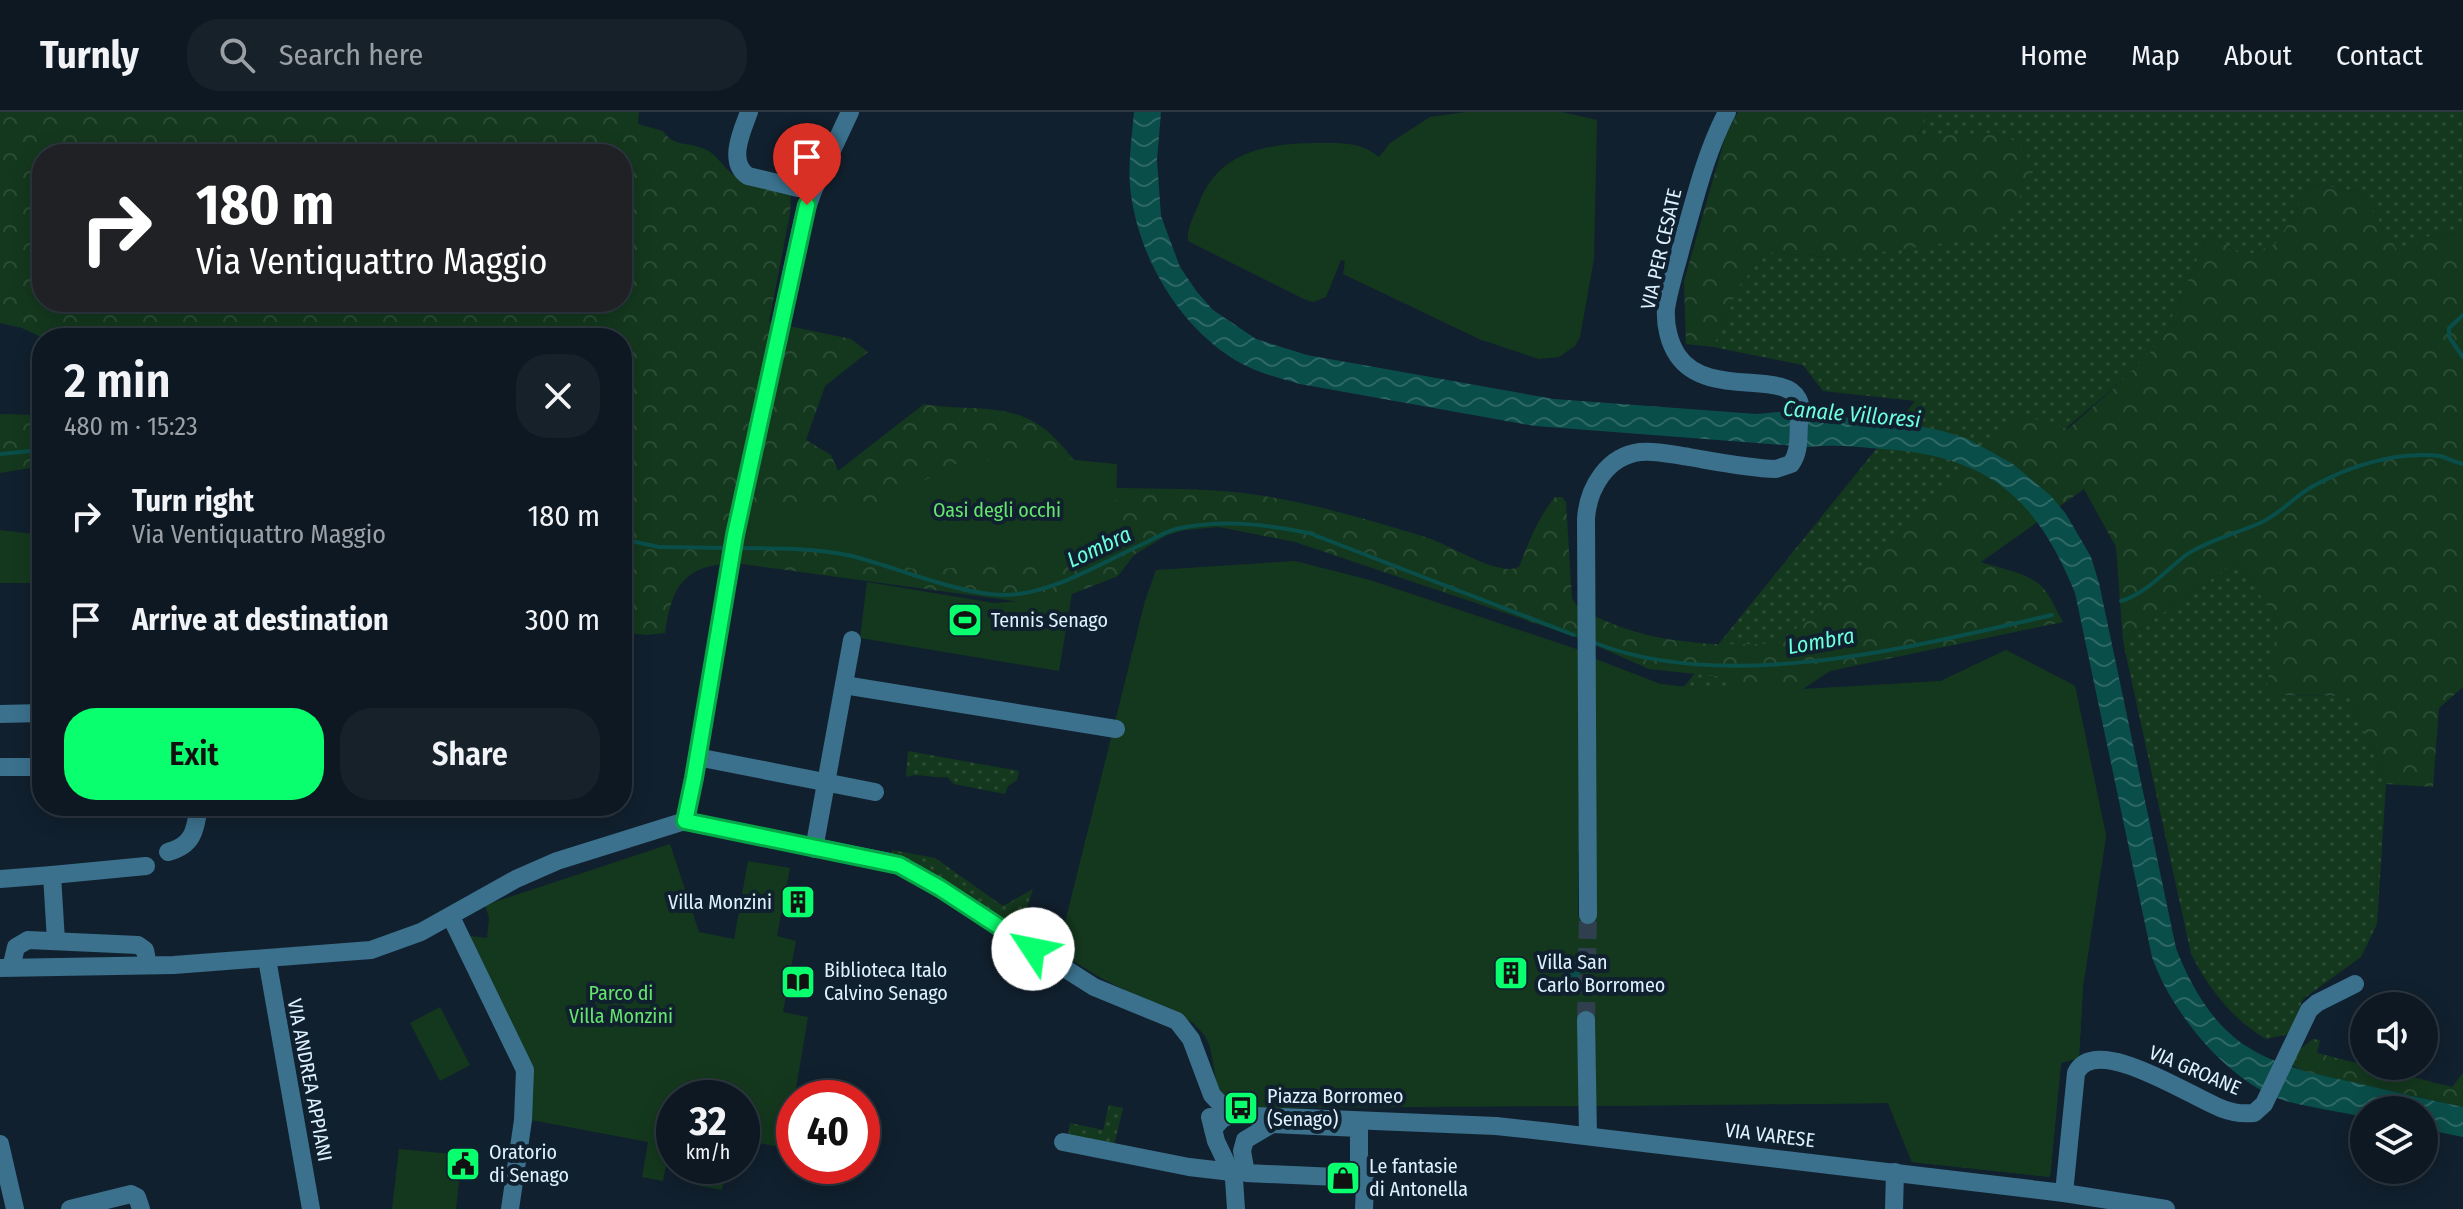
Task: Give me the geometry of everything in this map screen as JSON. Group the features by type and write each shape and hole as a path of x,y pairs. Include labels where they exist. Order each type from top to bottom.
{"street":[{"path":"749,112 738,148 738,166 748,176 798,188"},
{"path":"685,821 735,535 803,219 850,112"},
{"name":"VIA PER CESATE","path":"1588,915 1586,519 1592,492 1605,470 1634,453 1657,452 1776,469 1791,464 1797,451 1800,409 1797,397 1787,388 1720,381 1697,373 1679,358 1668,333 1666,308 1702,172 1727,112"},
{"path":"814,849 852,640"},
{"path":"844,685 1116,729"},
{"path":"0,714 32,713"},
{"path":"697,757 875,792"},
{"path":"0,767 32,767"},
{"path":"168,852 190,841 196,816"},
{"path":"4,965 174,965 371,950 421,932 516,879 557,861 685,821 899,865 1083,989 1177,1021 1191,1039 1206,1083 1213,1129 1232,1172 1236,1209"},
{"path":"0,879 146,866"},
{"path":"52,875 56,941"},
{"path":"451,917 525,1070 523,1120 510,1209"},
{"path":"4,965 22,941 138,945 145,950 148,965"},
{"name":"VIA ANDREA APPIANI","path":"267,959 311,1209"},
{"name":"VIA GROANE","path":"2064,1193 2076,1073 2080,1066 2087,1061 2103,1058 2131,1066 2233,1112 2254,1113 2262,1108 2311,1007 2355,984"},
{"path":"1586,1020 1588,1136"},
{"path":"1206,1083 1220,1106 1231,1115 1213,1129"},
{"name":"VIA VARESE","path":"1231,1115 1496,1126 1895,1172 2166,1209"},
{"path":"1213,1129 1226,1134 1239,1133 1265,1117"},
{"path":"1364,1209 1366,1121"},
{"path":"1272,1124 1359,1128 1359,1178 1277,1175 1246,1173 1242,1151 1245,1140 1272,1124"},
{"path":"1063,1142 1189,1167 1232,1172"},
{"path":"0,1144 15,1209"},
{"path":"1894,1209 1895,1172"},
{"path":"70,1209 131,1194 137,1197 141,1209"}],"green space":[{"path":"0,112 639,112 638,124 663,131 676,142 707,150 735,176 755,184 791,190 790,213 769,322 851,339 868,352 825,386 806,440 831,455 838,471 924,404 1008,412 1046,430 1091,476 1115,488 1227,491 1289,500 1406,531 1487,564 1510,569 1519,567 1544,513 1555,497 1562,497 1566,502 1572,599 1578,607 1626,629 1651,636 1702,643 1781,643 2022,415 2068,429 2124,379 2162,340 2209,233 2244,257 2277,243 2310,184 2361,192 2397,250 2430,236 2463,231 2463,687 2439,708 2433,787 2386,784 2349,696 2265,695 2279,621 2236,562 2123,641 2116,547 2084,489 1981,562 2038,583 2050,597 2063,622 1830,671 1803,689 1941,681 2006,650 2075,686 2106,836 2083,986 2079,1058 2061,1063 2050,1177 1912,1162 1888,1103 1596,1106 1594,1017 1579,1018 1580,1106 1239,1106 1225,1100 1220,1093 1209,1040 1193,1023 1101,978 1058,951 1095,803 1130,811 1141,824 1141,901 1232,905 1242,897 1248,849 1262,808 1267,761 1299,694 1315,639 1333,617 1366,601 1378,585 1579,650 1578,835 1593,821 1593,658 1660,684 1729,692 1742,679 1649,669 1579,638 1295,542 1219,527 1167,535 1134,555 1118,576 1044,605 742,564 723,564 696,572 678,588 672,600 665,633 632,633 632,328 32,328 32,333 0,323","holes":["1412,607 1424,611 1437,624 1438,681 1446,707 1459,726 1499,765 1523,808 1538,874 1515,896 1539,879 1544,901 1560,917 1587,928 1605,925 1613,919 1613,903 1593,896 1594,916 1577,916 1578,851 1593,840 1593,843 1664,832 1686,833 1729,856 1797,864 1811,875 1826,894 1848,907 1944,902 1993,909 2005,919 2014,938 2014,959 2008,972 1945,1037 1911,1050 1875,1056 1738,1060 1691,1057 1655,1045 1608,1013 1593,1010 1572,1013 1545,1044 1535,1049 1484,1058 1451,1056 1419,1048 1366,1018 1348,1019 1312,1031 1287,1029 1277,1017 1274,997 1281,986 1314,964 1366,950 1381,913 1413,905 1419,896 1393,856 1390,834 1400,815 1421,794 1426,777 1400,725 1387,674 1387,639 1391,623 1399,609","1999,686 2013,690 2047,710 2067,729 2073,740 2082,763 2090,802 2093,835 2091,861 2081,864 2071,861 2059,832 2050,825 2023,825 1985,794 1953,784 1927,784 1901,790 1879,805 1865,822 1853,830 1839,830 1817,822 1804,802 1792,771 1797,750 1805,740"]},
{"path":"1466,112 1562,112 1597,120 1594,259 1580,337 1575,346 1559,357 1539,359 1479,339 1343,274 1345,261 1341,260 1326,297 1313,302 1188,241 1191,223 1206,188 1217,174 1244,155 1277,146 1332,143 1364,148 1379,157 1390,143 1430,117"},
{"path":"1738,112 1929,112 1918,135 2001,133 2019,144 2035,168 2023,193 1987,237 1840,258 1767,252 1739,286 1713,347 1686,344 1684,281 1726,134"},
{"path":"1929,112 2463,112 2463,231 2430,236 2397,251 2361,192 2310,184 2277,243 2244,257 2209,233 2162,340 2124,379 1515,896 1915,401 1823,391 1803,365 1713,347 1739,286 1767,252 1840,258 2001,133 1918,136"},
{"path":"0,414 32,415 32,468 0,473"},
{"name":"Oasi degli occhi","path":"1022,455 1117,464 1115,549 925,571 802,545 743,545 747,524 752,524 765,514 840,501 877,502 895,496 955,464"},
{"path":"0,530 32,534 32,583 0,583"},
{"path":"1295,561 1370,580 1579,650 1578,916 1593,916 1593,658 1660,684 1748,694 1941,681 2006,650 2075,686 2106,836 2083,986 2079,1058 2061,1063 2050,1177 1912,1162 1888,1103 1596,1106 1594,1017 1579,1017 1580,1106 1251,1108 1224,1097 1218,1087 1207,1039 1192,1021 1110,982 1058,951 1145,601 1156,570"},
{"path":"2236,562 2279,621 2266,695 2349,696 2386,784 2377,924 2361,957 2303,999 2289,1034 2266,1039 2242,1022 2222,1002 2191,954 2123,641"},
{"name":"Tennis Senago","path":"867,582 994,603 1033,600 1073,588 1059,671 860,638"},
{"path":"908,751 1019,771 1017,780 1008,786 1005,794 954,784 947,777 906,777"},
{"name":"Parco di Villa Monzini","path":"670,844 699,932 734,939 748,861 790,868 777,936 796,941 783,1012 808,1017 797,1080 776,1080 776,1146 760,1143 760,1080 656,1080 656,1180 642,1177 648,1142 531,1120 528,1058 470,936 487,938 489,918 485,905"},
{"path":"892,850 935,858 1003,906 1033,889 1019,930 891,854"},
{"path":"440,1007 470,1065 440,1081 410,1023"},
{"path":"2313,1039 2320,1040 2317,1053 2350,1061 2350,1080 2424,1080 2452,1087 2463,1073 2463,1107 2438,1101 2438,1096 2413,1096 2305,1072 2292,1065 2296,1052"},
{"path":"1109,1105 1123,1108 1114,1145 1068,1137 1070,1123 1103,1130"},
{"path":"399,1149 462,1155 456,1209 392,1209"},
{"path":"700,1184 723,1184 722,1190"}],"water":[{"path":"1134,112 1161,112 1157,160 1161,216 1180,267 1213,310 1256,339 1307,355 1554,399 1757,414 1788,411 1914,425 1968,439 2013,464 2051,496 2066,514 2091,557 2176,948 2204,1003 2223,1027 2259,1054 2287,1066 2414,1096 2350,1096 2350,1114 2286,1101 2243,1079 2204,1043 2187,1022 2152,957 2075,593 2043,531 2025,507 2004,488 1980,472 1920,453 1535,426 1300,384 1252,369 1234,360 1207,339 1189,321 1160,280 1140,234 1134,210 1130,158"},
{"path":"1571,957 1579,960 1582,968 1579,976 1571,979 1563,976 1560,968 1563,960"},
{"path":"2438,1101 2463,1107 2463,1137 2438,1132"}],"waterway":[{"name":"Lombra","path":"2463,315 2449,328 2449,337 2463,357"},
{"name":"Lombra","path":"0,454 32,451"},
{"name":"Lombra","path":"2121,601 2147,587 2186,555 2268,519 2308,489 2344,471 2376,461 2424,455 2440,456 2463,464"},
{"name":"Lombra","path":"736,548 838,553 950,586 1006,595 1059,583 1176,529 1226,523 1259,525 1309,533 1574,635"},
{"name":"Lombra","path":"632,541 659,547 728,548"},
{"name":"Lombra","path":"1595,643 1648,658 1704,665 1763,665 1883,651 2052,615"}],"tunnel":[{"path":"1586,1020 1588,915"}],"place":[{"name":"Tennis Senago","path":"965,620"},
{"name":"Villa Monzini","path":"798,902"},
{"name":"Villa San Carlo Borromeo","path":"1511,973"},
{"name":"Biblioteca Italo Calvino Senago","path":"798,982"},
{"name":"Piazza Borromeo (Senago)","path":"1241,1108"},
{"name":"Oratorio di Senago","path":"463,1164"},
{"name":"Le fantasie di Antonella","path":"1343,1178"}],"route":[{"path":"807,205 735,535 685,821 899,865 1033,949"}],"water label":[{"name":"Canale Villoresi","path":"1852,414"}]}
